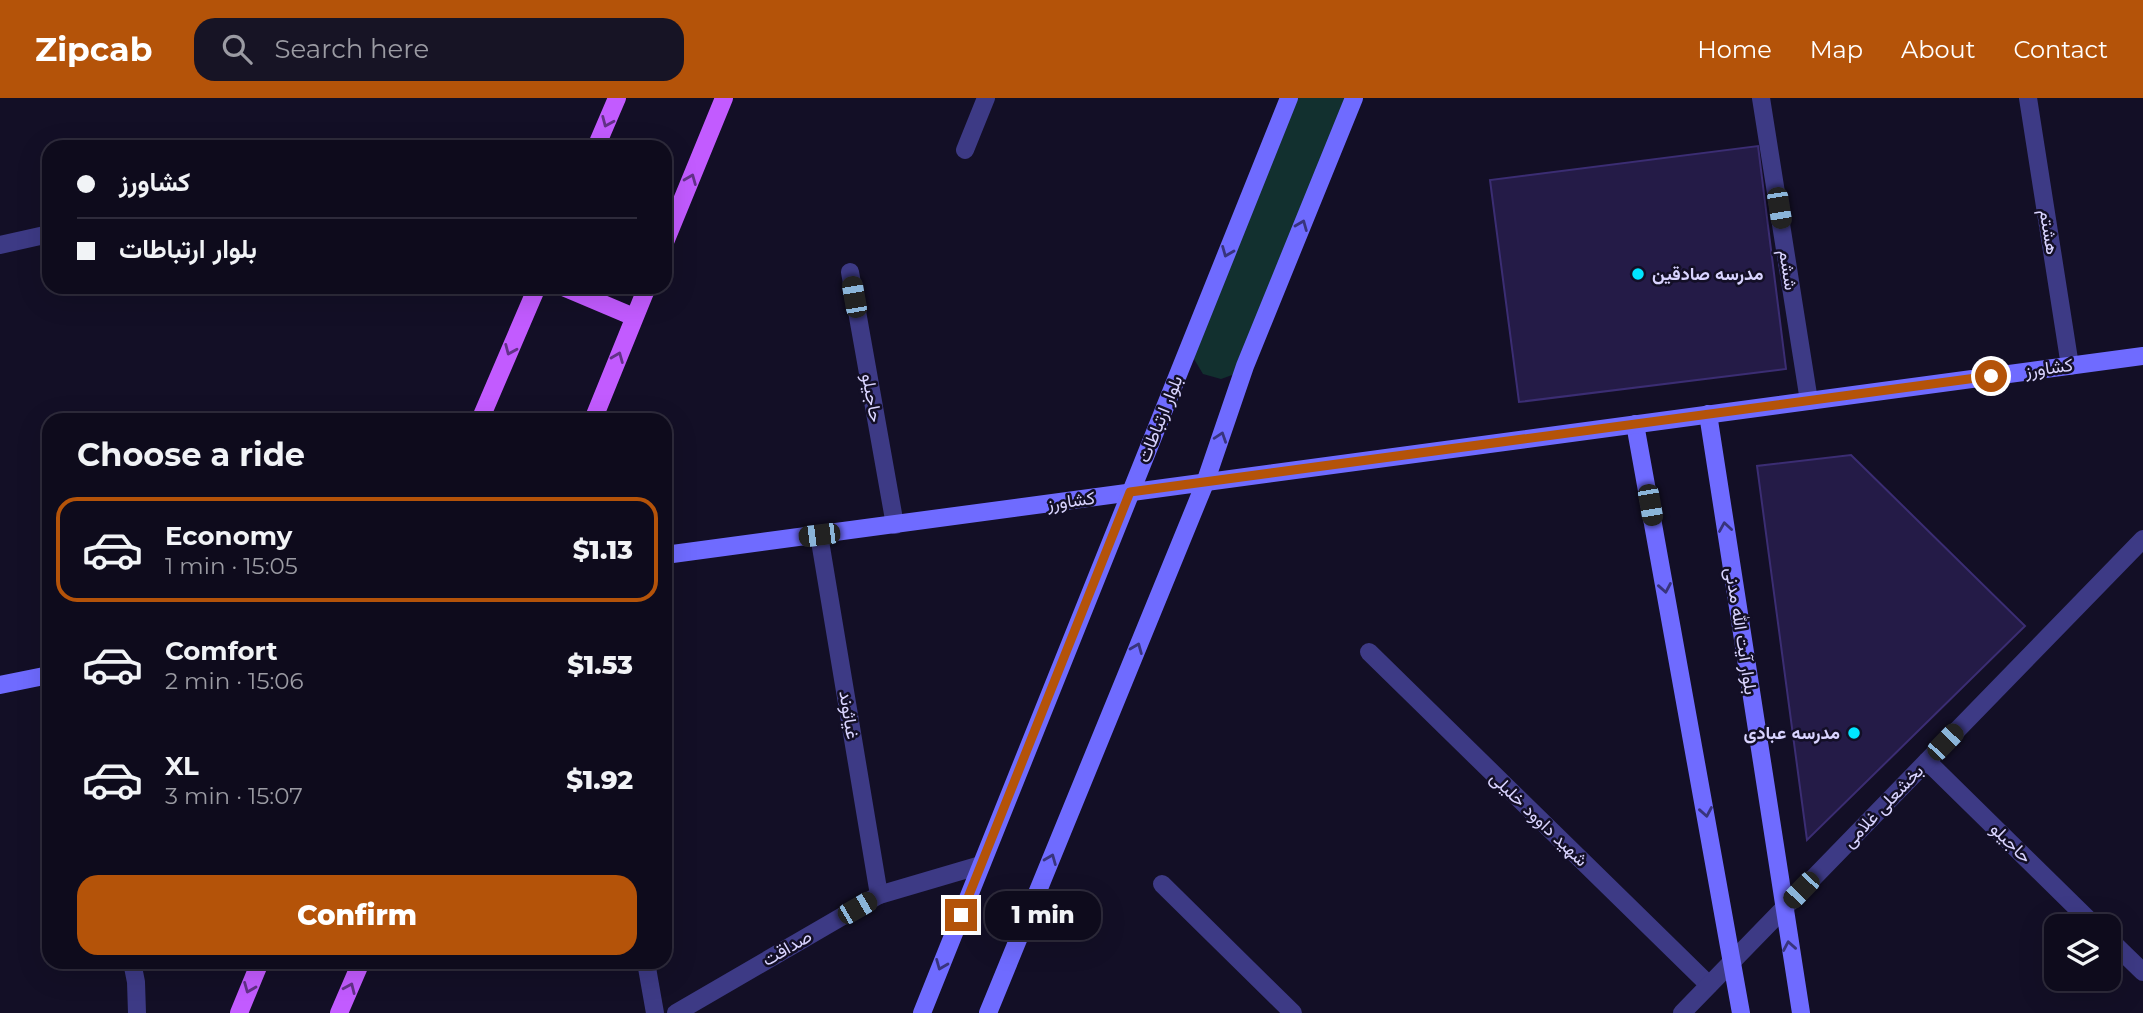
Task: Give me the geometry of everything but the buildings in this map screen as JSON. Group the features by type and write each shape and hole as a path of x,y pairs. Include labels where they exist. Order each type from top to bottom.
{"main road":[{"path":"599,140 617,98"},
{"path":"672,225 724,98"},
{"path":"483,413 534,294"},
{"path":"580,294 634,317"},
{"path":"596,413 644,294"},
{"path":"239,1013 257,969"},
{"path":"340,1013 358,969"}],"street":[{"path":"965,150 986,98"},
{"name":"بلوار ارتباطات","path":"922,1013 1289,98"},
{"path":"988,1013 1205,483 1245,366 1354,98"},
{"name":"ششم","path":"1761,98 1809,401"},
{"name":"هشتم","path":"2028,98 2070,366"},
{"path":"0,245 42,236"},
{"name":"حاجیلو","path":"850,272 895,525"},
{"name":"کشاورز","path":"672,554 2143,356"},
{"name":"بلوار آیت الله مدنی","path":"1708,415 1801,1013"},
{"path":"1635,424 1741,1013"},
{"name":"غیاثوند","path":"819,535 879,895"},
{"name":"بخشعلی غلامی","path":"1682,1013 2143,538"},
{"name":"شهید داوود خلیلی","path":"1369,652 1709,985"},
{"path":"0,685 42,676"},
{"name":"حاجیلو","path":"1927,761 2083,914"},
{"name":"صداقت","path":"676,1013 879,895 981,865"},
{"path":"1162,884 1293,1013"},
{"path":"2121,951 2143,972"},
{"path":"133,969 137,1013"},
{"path":"647,969 655,1013"}],"green space":[{"path":"1289,98 1354,98 1235,374 1221,379 1203,374 1188,349"}],"place":[{"name":"مدرسه صادقین","path":"1638,274"},
{"name":"مدرسه عبادی","path":"1854,733"}],"route":[{"path":"961,915 1130,492 1991,376"}]}
